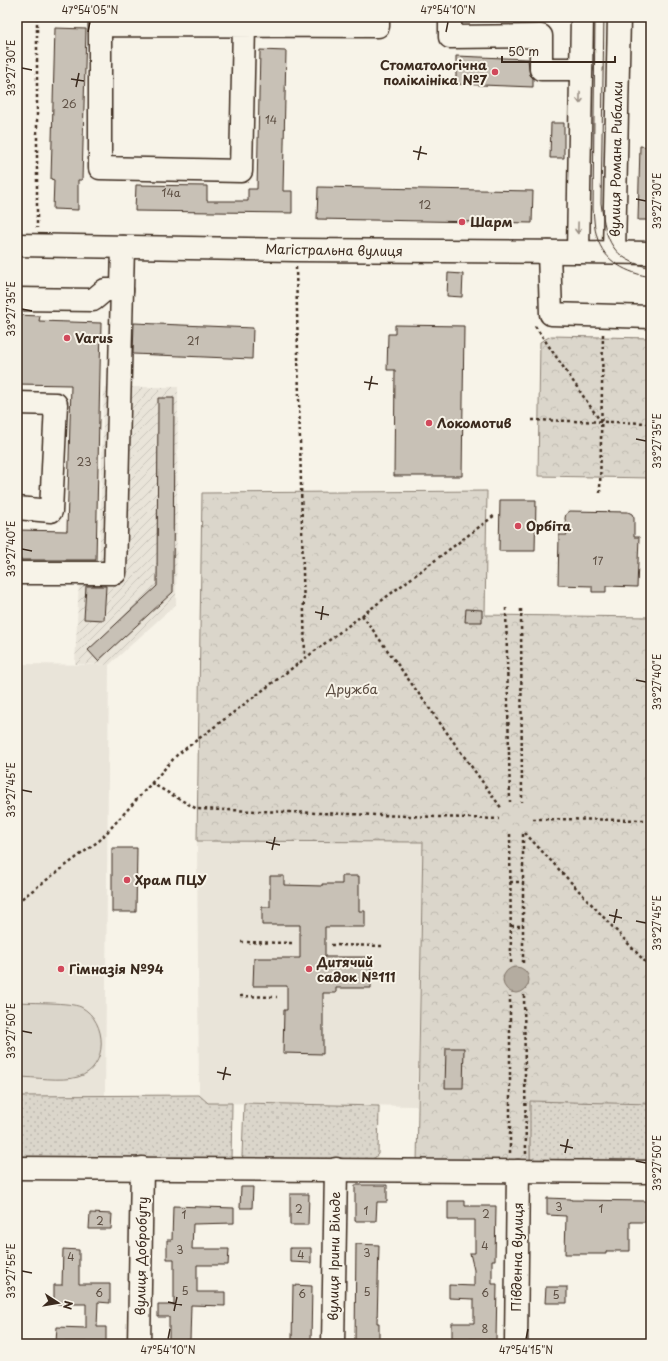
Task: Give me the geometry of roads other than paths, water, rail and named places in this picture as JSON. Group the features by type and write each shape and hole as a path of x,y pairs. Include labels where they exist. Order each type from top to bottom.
{"street":[{"path":"244,25 240,171 100,168 100,25 244,25 378,26 378,17"},
{"path":"450,17 450,37 541,36 541,69 581,69"},
{"path":"578,252 582,17"},
{"name":"вулиця Романа Рибалки","path":"614,252 619,17"},
{"name":"Магістральна вулиця","path":"27,245 296,250 651,253"},
{"path":"17,573 115,573 123,247"},
{"path":"549,252 551,314 651,317"},
{"path":"17,299 93,300 105,290 122,290"},
{"path":"17,403 56,404 51,511 17,508"},
{"path":"17,1168 651,1172"},
{"name":"вулиця Добробуту","path":"140,1344 142,1168"},
{"name":"вулиця Ірини Вільде","path":"333,1344 336,1169"},
{"name":"Південна вулиця","path":"516,1344 518,1171"}],"tram line":[{"path":"595,17 593,209 595,230 600,246 611,260 633,273 651,277"},
{"path":"604,17 601,203 605,228 608,238 619,253 627,259 651,268"}],"place":[{"name":"Стоматологічна поліклініка №7","path":"495,72"},
{"name":"Шарм","path":"462,222"},
{"name":"Varus","path":"67,338"},
{"name":"Локомотив","path":"429,423"},
{"name":"Орбіта","path":"518,526"},
{"name":"Храм ПЦУ","path":"127,880"},
{"name":"Гімназія №94","path":"61,969"},
{"name":"Дитячий садок №111","path":"309,969"}],"park label":[{"name":"Дружба","path":"352,689"}]}
